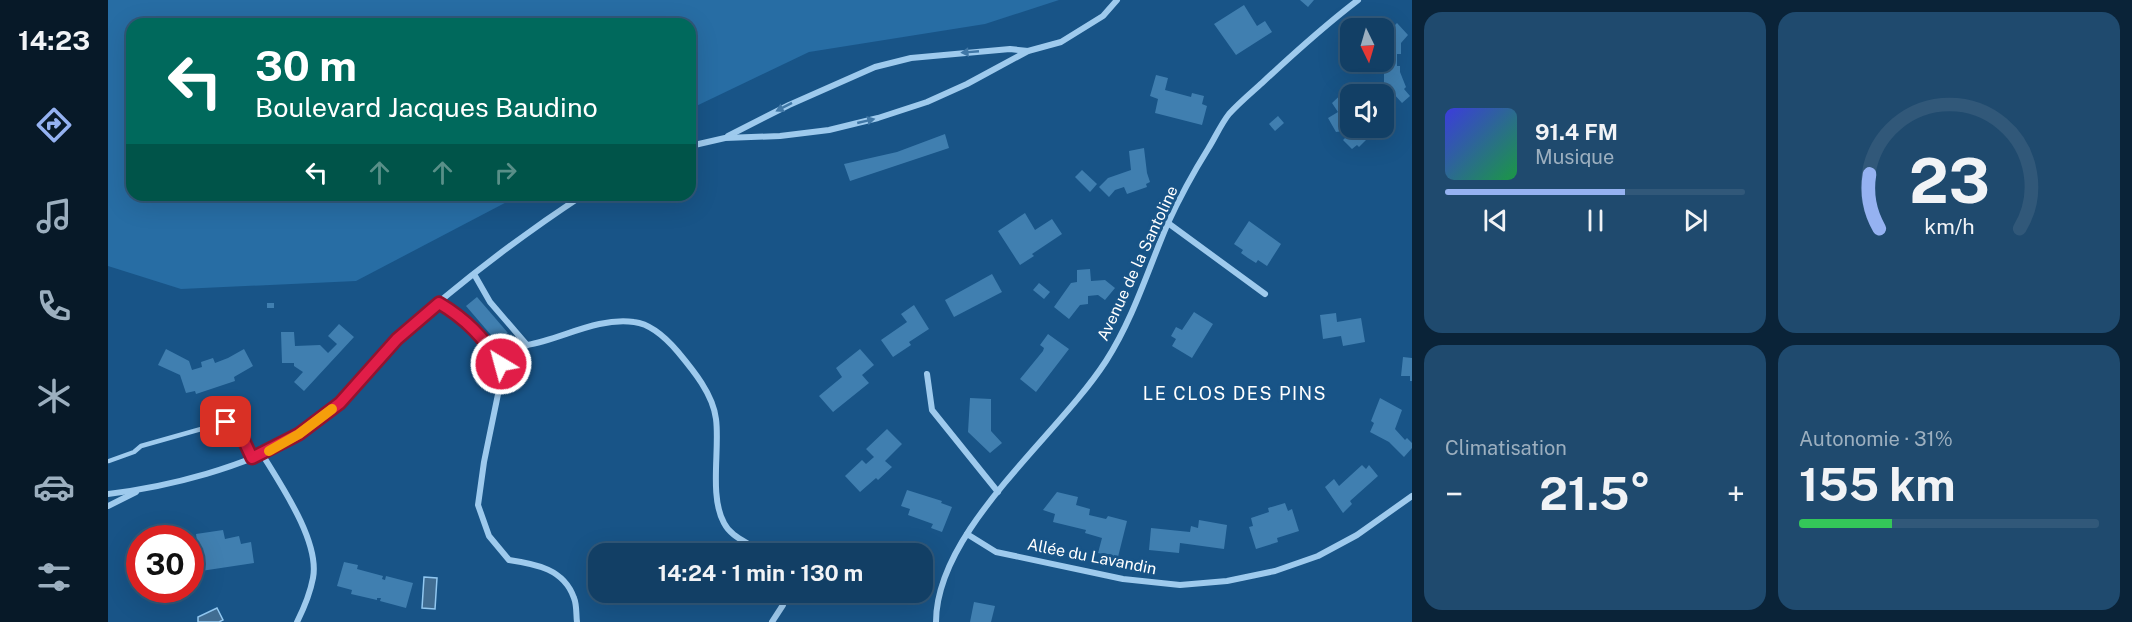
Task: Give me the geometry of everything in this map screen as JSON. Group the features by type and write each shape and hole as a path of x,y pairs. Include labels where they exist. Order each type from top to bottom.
{"street":[{"path":"696,145 725,138 780,136 829,130 878,118 927,102 967,84 1028,51 1061,42 1103,16 1117,0"},
{"name":"Avenue de la Santoline","path":"936,622 936,610 946,571 956,551 998,492 1078,400 1107,360 1130,316 1168,223 1228,115 1306,41 1358,0"},
{"path":"725,138 800,100 875,68 911,58 1010,49 1028,51"},
{"path":"108,494 139,490 225,467 262,454 299,434 340,403 397,339 439,303 513,244 574,201"},
{"path":"1168,223 1264,294"},
{"path":"474,274 490,302 527,345"},
{"path":"439,303 459,315 489,346 501,364 502,370 478,505 489,536 508,560 537,564 563,579 575,599 577,622"},
{"path":"501,364 527,345 592,326 635,322 652,328 672,345 692,369 716,417 716,482 719,508 724,523 736,538 744,543"},
{"path":"927,374 932,410 998,492"},
{"path":"262,454 304,530 313,553 314,576 306,605 297,622"},
{"path":"108,506 139,490"},
{"name":"Allée du Lavandin","path":"966,534 996,552 1123,579 1180,585 1192,584 1227,581 1275,571 1318,556 1357,535 1412,496"},
{"path":"772,622 783,603"}],"lane":[{"path":"109,461 134,453 141,446 226,422 239,430 252,458"}],"shaded area":[{"path":"108,0 1059,0 985,24 809,52 696,106 696,18 126,18 126,201 509,201 356,281 181,289 108,266"},
{"path":"424,577 437,578 435,609 422,608"},
{"path":"217,608 223,620 198,622 198,617"}],"building":[{"path":"1300,0 1314,0 1308,7"},
{"path":"1244,5 1257,26 1265,21 1272,32 1236,55 1214,24"},
{"path":"1397,23 1408,35 1401,43 1401,54 1397,54 1397,66 1400,66 1406,87 1404,89 1410,96 1402,103 1394,94 1394,84 1384,83 1384,72 1394,72 1394,26"},
{"path":"1156,75 1168,78 1165,90 1191,97 1192,93 1204,96 1202,104 1207,106 1202,125 1155,113 1158,99 1150,96"},
{"path":"1340,96 1340,131 1336,132 1328,118 1338,112 1332,103"},
{"path":"1278,116 1284,123 1275,131 1269,124"},
{"path":"945,134 949,148 850,181 844,164 897,152"},
{"path":"1345,138 1368,138 1359,147 1357,145 1352,149 1343,140"},
{"path":"1144,148 1150,182 1146,184 1147,187 1127,194 1124,187 1115,190 1109,197 1099,187 1108,178 1131,170 1129,151"},
{"path":"1082,170 1097,184 1090,192 1075,177"},
{"path":"1025,213 1035,230 1052,219 1062,234 1020,265 998,231"},
{"path":"1249,221 1281,244 1267,266 1258,260 1256,263 1248,258 1241,253 1243,250 1234,244"},
{"path":"1090,269 1091,281 1105,280 1115,288 1105,300 1098,295 1088,296 1088,304 1080,305 1069,319 1054,307 1071,283 1077,282 1077,270"},
{"path":"992,274 1002,292 954,317 945,300"},
{"path":"1039,283 1050,292 1044,299 1033,290"},
{"path":"477,297 508,333 497,342 466,306"},
{"path":"267,303 274,303 274,308 267,308"},
{"path":"914,305 929,329 909,342 911,345 893,357 881,340 907,322 901,314"},
{"path":"1194,312 1213,324 1192,358 1172,346 1176,339 1171,336 1176,327 1182,330"},
{"path":"1336,313 1337,322 1361,318 1365,342 1343,346 1341,336 1323,339 1320,315"},
{"path":"339,324 354,337 304,391 294,382 303,372 294,366 294,363 282,363 281,332 294,332 295,346 320,345 328,353 337,344 328,336"},
{"path":"1048,334 1069,349 1036,392 1020,379 1043,351 1044,348 1040,345"},
{"path":"166,349 189,361 192,370 202,367 201,362 213,358 215,363 244,349 253,366 234,377 235,381 196,394 195,391 186,393 180,375 158,365"},
{"path":"860,349 874,365 862,375 869,383 833,412 819,396 842,377 836,368"},
{"path":"1403,357 1412,358 1412,381 1410,381 1410,376 1401,376"},
{"path":"970,398 991,399 991,431 1002,443 990,453 968,432"},
{"path":"1380,398 1402,410 1395,429 1405,440 1407,438 1412,443 1412,448 1404,457 1389,442 1370,432 1374,423 1371,421"},
{"path":"887,429 902,444 885,461 892,467 860,492 845,476 862,460 866,464 874,457 866,449"},
{"path":"1362,465 1366,469 1369,465 1378,476 1350,501 1352,504 1343,513 1325,487 1334,479 1339,486"},
{"path":"907,490 942,501 941,503 952,507 942,532 931,528 933,524 908,515 910,509 901,506"},
{"path":"1057,492 1078,497 1076,505 1090,509 1089,515 1106,519 1108,516 1127,521 1118,557 1098,553 1102,538 1085,533 1086,530 1053,522 1055,514 1043,510"},
{"path":"1285,503 1288,511 1292,509 1299,531 1277,538 1278,542 1256,549 1249,527 1253,526 1251,518 1269,512 1268,508"},
{"path":"1199,520 1227,525 1224,549 1180,543 1179,553 1149,550 1151,528 1190,532 1191,526 1198,528"},
{"path":"223,530 225,539 239,536 241,544 251,542 254,563 204,571 204,533"},
{"path":"1037,541 1048,543 1046,553 1036,551"},
{"path":"344,562 358,565 357,569 383,576 382,579 385,580 386,576 413,583 406,608 380,601 381,598 377,600 351,594 352,590 337,586"},
{"path":"974,602 995,606 991,622 970,622"}],"slow traffic":[{"path":"269,451 299,434 332,409"}],"district":[{"name":"LE CLOS DES PINS","path":"1235,394"}],"route":[{"path":"226,422 239,430 252,458 299,434 340,403 397,339 439,303 459,315 489,346 501,364"}]}
